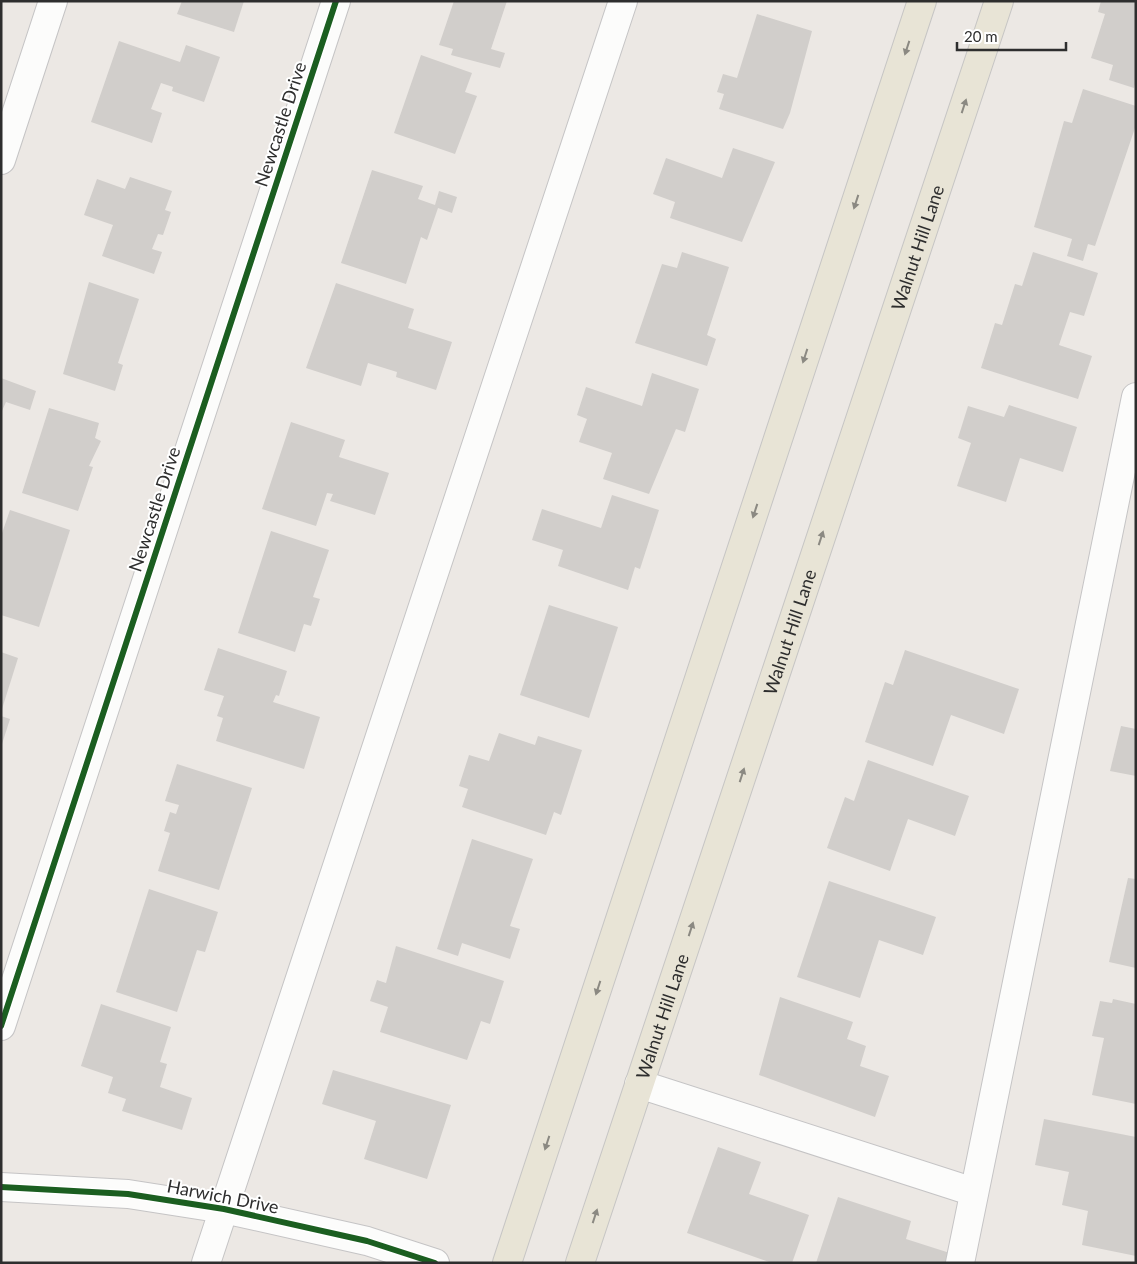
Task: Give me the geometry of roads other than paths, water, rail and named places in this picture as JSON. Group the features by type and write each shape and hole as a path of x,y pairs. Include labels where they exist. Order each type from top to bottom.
{"main road":[{"path":"507,1263 922,1"},
{"name":"Walnut Hill Lane","path":"580,1263 999,1"}],"street":[{"path":"1,160 52,1"},
{"name":"Newcastle Drive","path":"1,1026 336,1"},
{"path":"206,1263 623,1"},
{"path":"960,1263 1136,397"},
{"path":"640,1084 974,1192"},
{"name":"Harwich Drive","path":"1,1187 128,1194 224,1209 367,1241 435,1263"}]}
